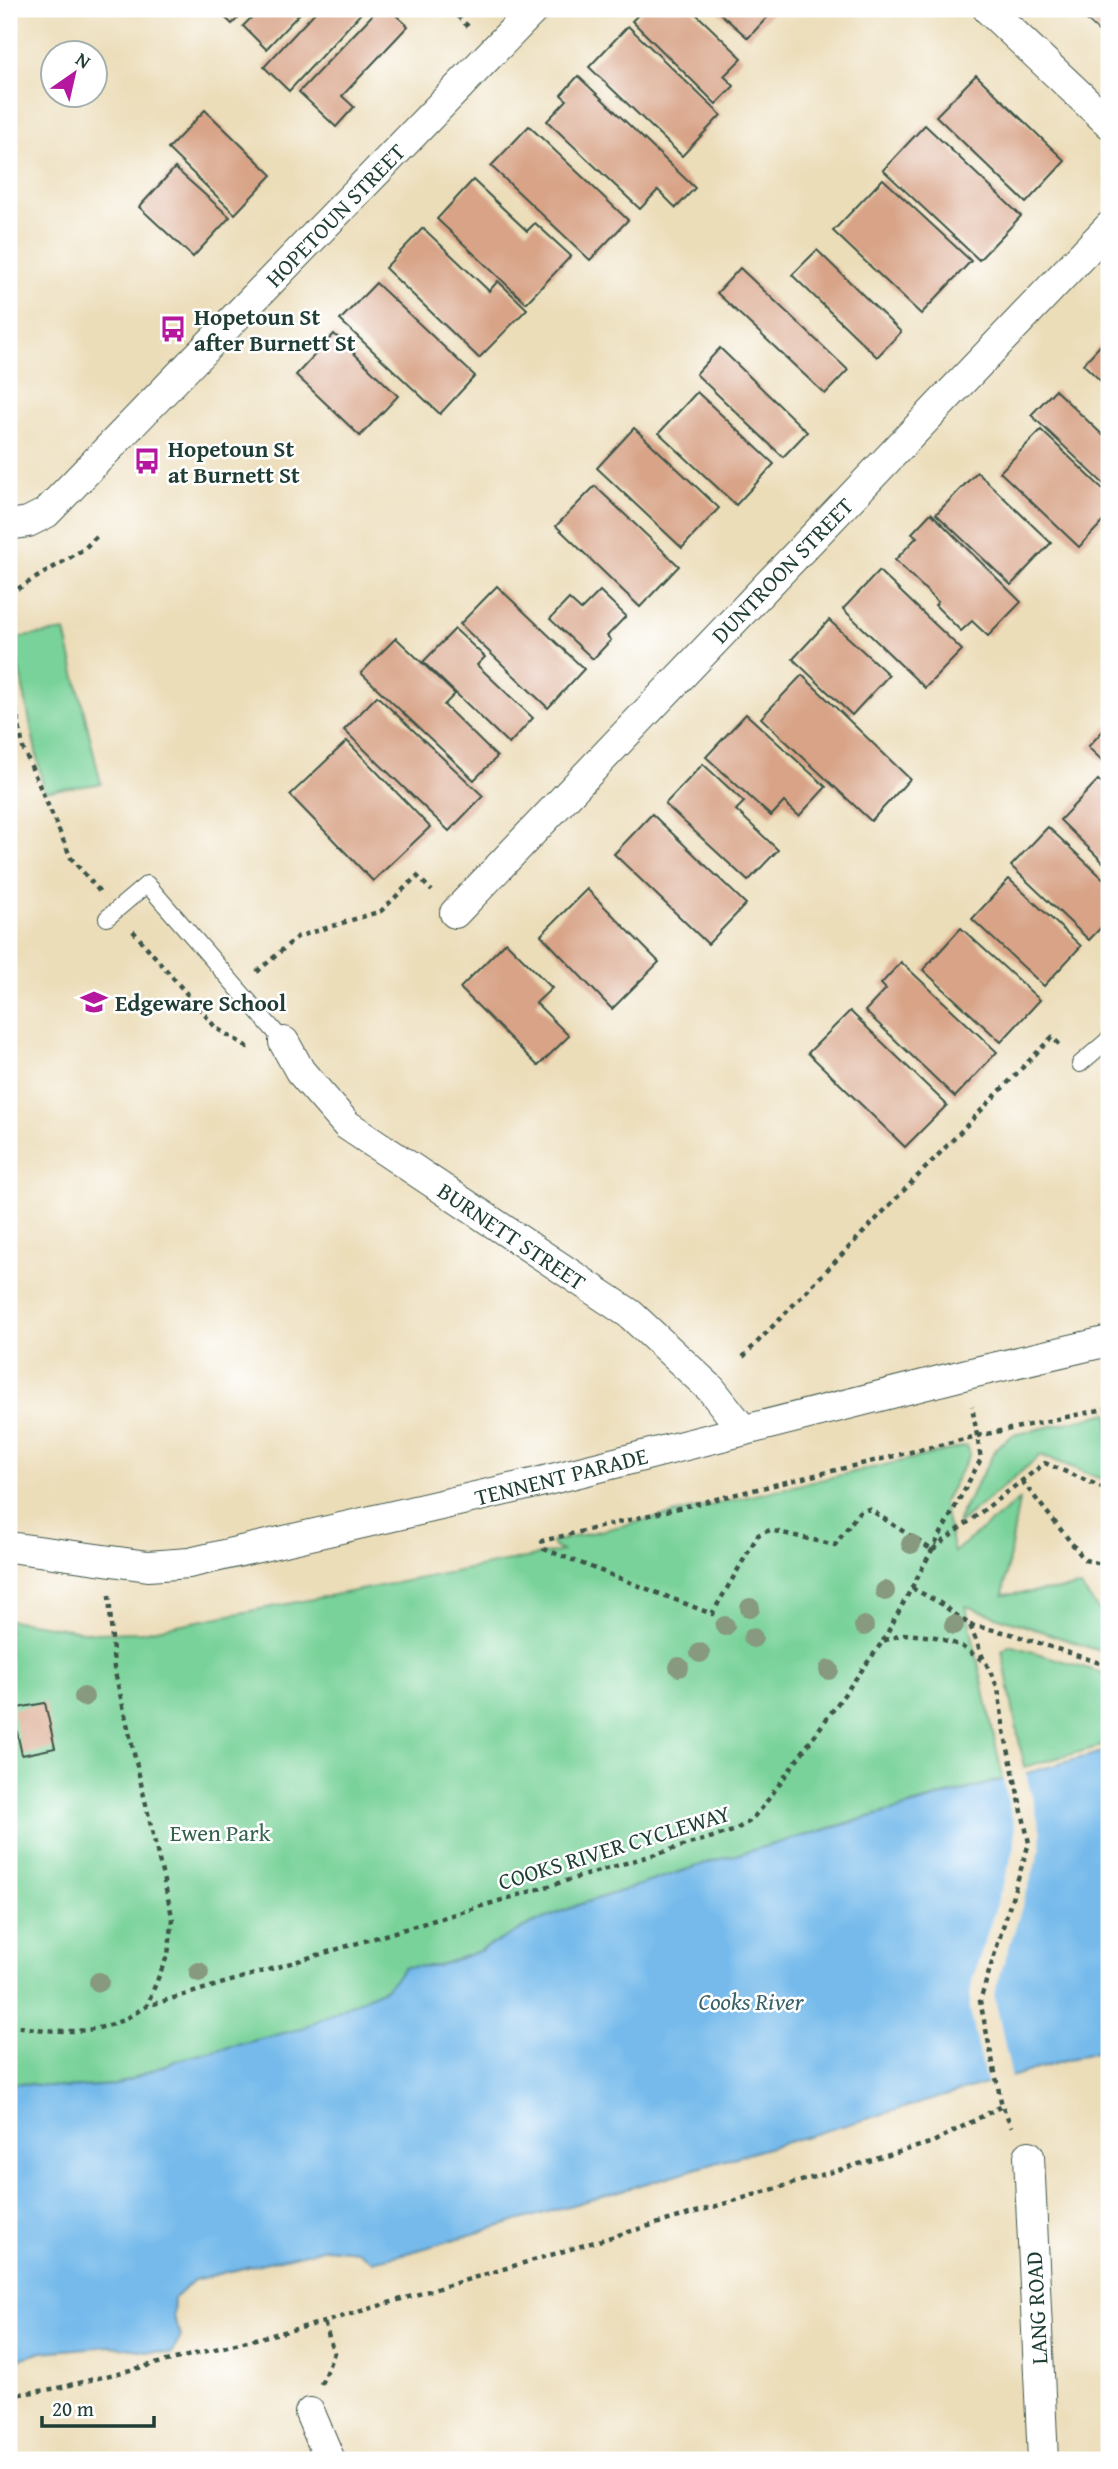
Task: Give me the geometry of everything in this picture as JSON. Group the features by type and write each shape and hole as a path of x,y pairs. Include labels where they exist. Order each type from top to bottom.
{"street":[{"name":"HOPETOUN STREET","path":"9,525 28,523 46,513 534,9"},
{"path":"988,9 1109,122"},
{"name":"DUNTROON STREET","path":"455,913 1109,227"},
{"name":"BURNETT STREET","path":"284,1042 300,1071 347,1125 630,1314 711,1389 743,1430"},
{"name":"TENNENT PARADE","path":"9,1547 148,1566 189,1563 536,1483 967,1374 1109,1341"},
{"name":"LANG ROAD","path":"1029,2156 1043,2460"},
{"path":"310,2413 330,2460"}],"lane":[{"path":"107,918 147,884 284,1042"},
{"path":"1080,1063 1109,1038"}],"path":[{"path":"9,594 84,549 99,534"},
{"path":"237,988 297,937 381,911 417,876 455,913"},
{"path":"743,1357 1052,1037 1080,1063"},
{"name":"COOKS RIVER CYCLEWAY","path":"9,2025 49,2032 89,2029 118,2022 147,2006 733,1831 750,1821 883,1642 981,1459 967,1374"},
{"path":"1109,1408 977,1436 542,1541 544,1549 712,1614 758,1535 770,1530 835,1545 859,1512 869,1509 932,1550 1045,1464 1109,1490"},
{"path":"1022,1480 1086,1560 1109,1566"},
{"path":"106,1560 114,1668 173,1920 168,1954 147,2006"},
{"path":"912,1588 940,1603 970,1625 1008,1633 1109,1666"},
{"path":"9,2396 58,2388 324,2322 933,2141 1002,2106 980,2001 1029,1843 1004,1731 998,1688 970,1625"},
{"path":"883,1642 904,1634 936,1636 961,1646 986,1663"},
{"path":"310,2413 334,2353 324,2322"}],"green space":[{"path":"65,631 101,784 44,791 13,638"},
{"path":"1109,1413 1109,1482 1041,1455 958,1524 958,1519 997,1447 1013,1435"},
{"name":"Ewen Park","path":"967,1446 970,1454 943,1503 954,1552 1019,1500 1003,1595 1081,1587 1109,1624 1109,1654 966,1606 1003,1779 707,1863 578,1905 530,1925 477,1952 438,1966 406,1967 386,1988 300,2029 178,2060 116,2085 66,2088 9,2082 9,1620 96,1633 141,1632 562,1551 554,1547 552,1542"},
{"path":"1010,1645 1109,1675 1109,1744 1024,1767 1002,1651"}],"water":[{"name":"Cooks River","path":"1109,1750 1109,2048 408,2253 372,2261 357,2251 326,2248 194,2280 174,2298 173,2316 181,2336 171,2354 110,2346 42,2352 9,2362 9,2082 66,2088 116,2085 178,2060 300,2029 386,1988 405,1967 438,1966 477,1952 530,1925 578,1905 707,1863"}],"pier":[{"path":"1025,1770 1041,1832 1041,1847 994,1994 1012,2079 987,2087 970,2010 970,1997 972,1981 1015,1847 1015,1830 1002,1776"}],"building":[{"path":"216,9 247,9 232,24"},
{"path":"260,9 304,9 266,49 243,26"},
{"path":"318,9 365,9 289,91 264,67"},
{"path":"378,9 389,9 408,26 342,96 354,107 336,127 299,92"},
{"path":"644,9 691,9 742,58 724,76 734,86 716,104 632,21"},
{"path":"715,9 775,9 748,38"},
{"path":"1075,9 1109,9 1109,41"},
{"path":"628,26 721,115 682,156 589,67"},
{"path":"976,75 1065,161 1026,203 936,116"},
{"path":"578,76 695,188 676,208 658,190 640,209 547,121 567,100 561,95"},
{"path":"205,110 272,175 235,214 168,149"},
{"path":"925,125 1021,216 979,260 883,170"},
{"path":"529,126 628,220 590,260 491,166"},
{"path":"175,168 230,217 193,257 139,207"},
{"path":"883,179 971,261 921,314 833,231"},
{"path":"473,180 527,231 535,223 571,256 526,303 437,219"},
{"path":"423,228 489,291 498,281 527,309 479,358 385,268"},
{"path":"817,250 901,332 877,357 792,275"},
{"path":"740,268 848,370 825,394 717,293"},
{"path":"376,283 475,376 440,414 340,320"},
{"path":"334,334 398,396 360,436 296,375"},
{"path":"1109,336 1109,389 1083,364"},
{"path":"720,348 807,432 783,457 696,374"},
{"path":"1055,390 1109,441 1109,489 1031,415"},
{"path":"697,392 774,464 736,505 659,433"},
{"path":"634,428 719,508 682,548 597,468"},
{"path":"1041,430 1109,495 1109,515 1079,547 1000,472"},
{"path":"977,472 1051,543 1011,585 936,514"},
{"path":"595,486 679,566 640,607 556,526"},
{"path":"931,513 1021,602 988,636 972,621 961,631 935,605 938,602 895,560 917,537 912,533"},
{"path":"879,571 962,650 925,688 843,609"},
{"path":"497,586 584,669 548,708 460,624"},
{"path":"600,591 626,616 607,636 611,640 593,659 550,619 569,599 581,610"},
{"path":"829,620 889,675 852,715 793,659"},
{"path":"455,629 485,657 477,665 533,718 509,744 423,662"},
{"path":"396,638 455,694 444,705 497,757 474,780 361,673"},
{"path":"802,675 910,779 871,821 761,718"},
{"path":"377,696 483,796 449,831 344,730"},
{"path":"746,714 826,787 799,816 784,802 771,816 706,757"},
{"path":"1109,724 1109,767 1088,747"},
{"path":"347,741 430,827 373,881 290,795"},
{"path":"703,764 744,802 736,810 778,850 748,881 665,804"},
{"path":"1098,780 1109,790 1109,868 1060,820"},
{"path":"652,814 746,904 708,944 614,854"},
{"path":"1048,827 1109,884 1109,919 1089,940 1011,866"},
{"path":"1009,879 1081,946 1044,986 972,919"},
{"path":"587,889 659,962 612,1009 541,935"},
{"path":"961,928 1040,1000 1001,1042 923,970"},
{"path":"506,942 552,988 536,1003 569,1036 538,1066 460,988"},
{"path":"901,962 997,1052 955,1097 865,1011 886,989 881,984"},
{"path":"850,1011 947,1105 905,1147 808,1053"},
{"path":"45,1703 55,1748 22,1755 12,1709"}],"place":[{"name":"Hopetoun St after Burnett St","path":"173,329"},
{"name":"Hopetoun St at Burnett St","path":"147,461"},
{"name":"Edgeware School","path":"94,1002"}]}
